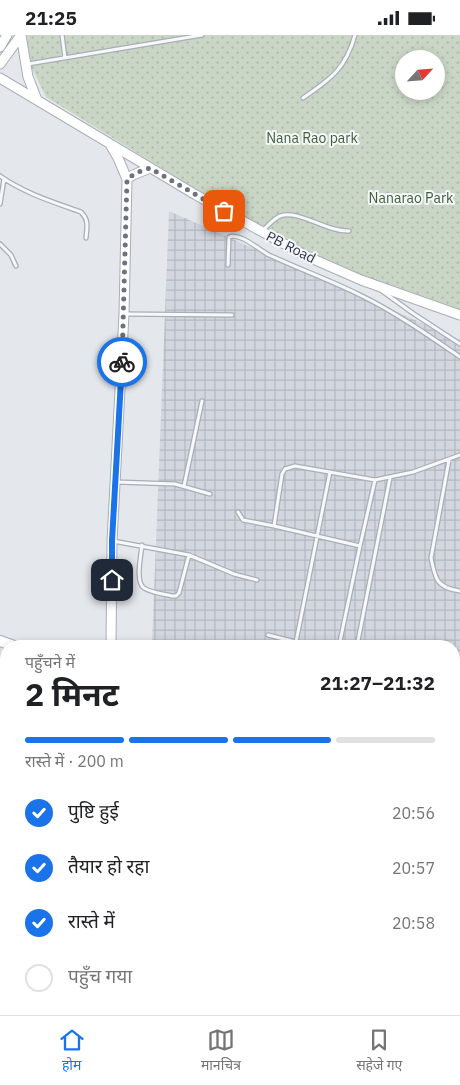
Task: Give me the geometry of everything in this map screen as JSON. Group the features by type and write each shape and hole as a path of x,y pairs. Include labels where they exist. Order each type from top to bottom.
{"street":[{"path":"0,47 7,35"},
{"path":"0,64 21,35"},
{"path":"21,35 28,77 36,100"},
{"name":"PB Road","path":"0,78 150,168 306,256 371,283 460,315"},
{"path":"109,143 127,179 124,314 112,541 111,640"},
{"path":"127,179 136,173 150,168"}],"lane":[{"path":"62,35 65,58"},
{"path":"26,64 202,35"},
{"path":"303,98 335,74 351,51 355,35"},
{"path":"0,176 30,193 81,212 88,221 86,238"},
{"path":"0,204 4,179"},
{"path":"262,232 275,219 290,214 331,230 349,231"},
{"path":"228,265 229,237 232,235 239,237 264,253 340,285 376,303 418,328 460,357"},
{"path":"0,244 11,255 16,266"},
{"path":"371,283 414,315 460,343"},
{"path":"124,314 232,315"},
{"path":"184,486 202,401"},
{"path":"274,526 282,474 285,469 295,466 375,480 390,478 460,455"},
{"path":"449,459 431,558 434,574 438,582 444,587 460,591"},
{"path":"296,640 330,472"},
{"path":"358,640 390,478"},
{"path":"340,640 375,480"},
{"path":"115,481 175,484 210,494"},
{"path":"238,512 243,520 360,546"},
{"path":"112,541 189,555 230,572 257,580"},
{"path":"142,545 138,579 140,584 145,589 172,596 176,596 179,593 189,555"},
{"path":"268,635 288,640"}],"shaded area":[{"path":"169,211 460,340 460,640 152,640"}],"green space":[{"name":"Nana Rao park","path":"27,35 460,35 460,314 309,258 46,97 30,64"}],"way so far":[{"path":"122,362 127,179 136,173 150,168 224,211"}],"route":[{"path":"112,580 112,541 122,362"}],"park label":[{"name":"Nanarao Park","path":"411,198"}]}
